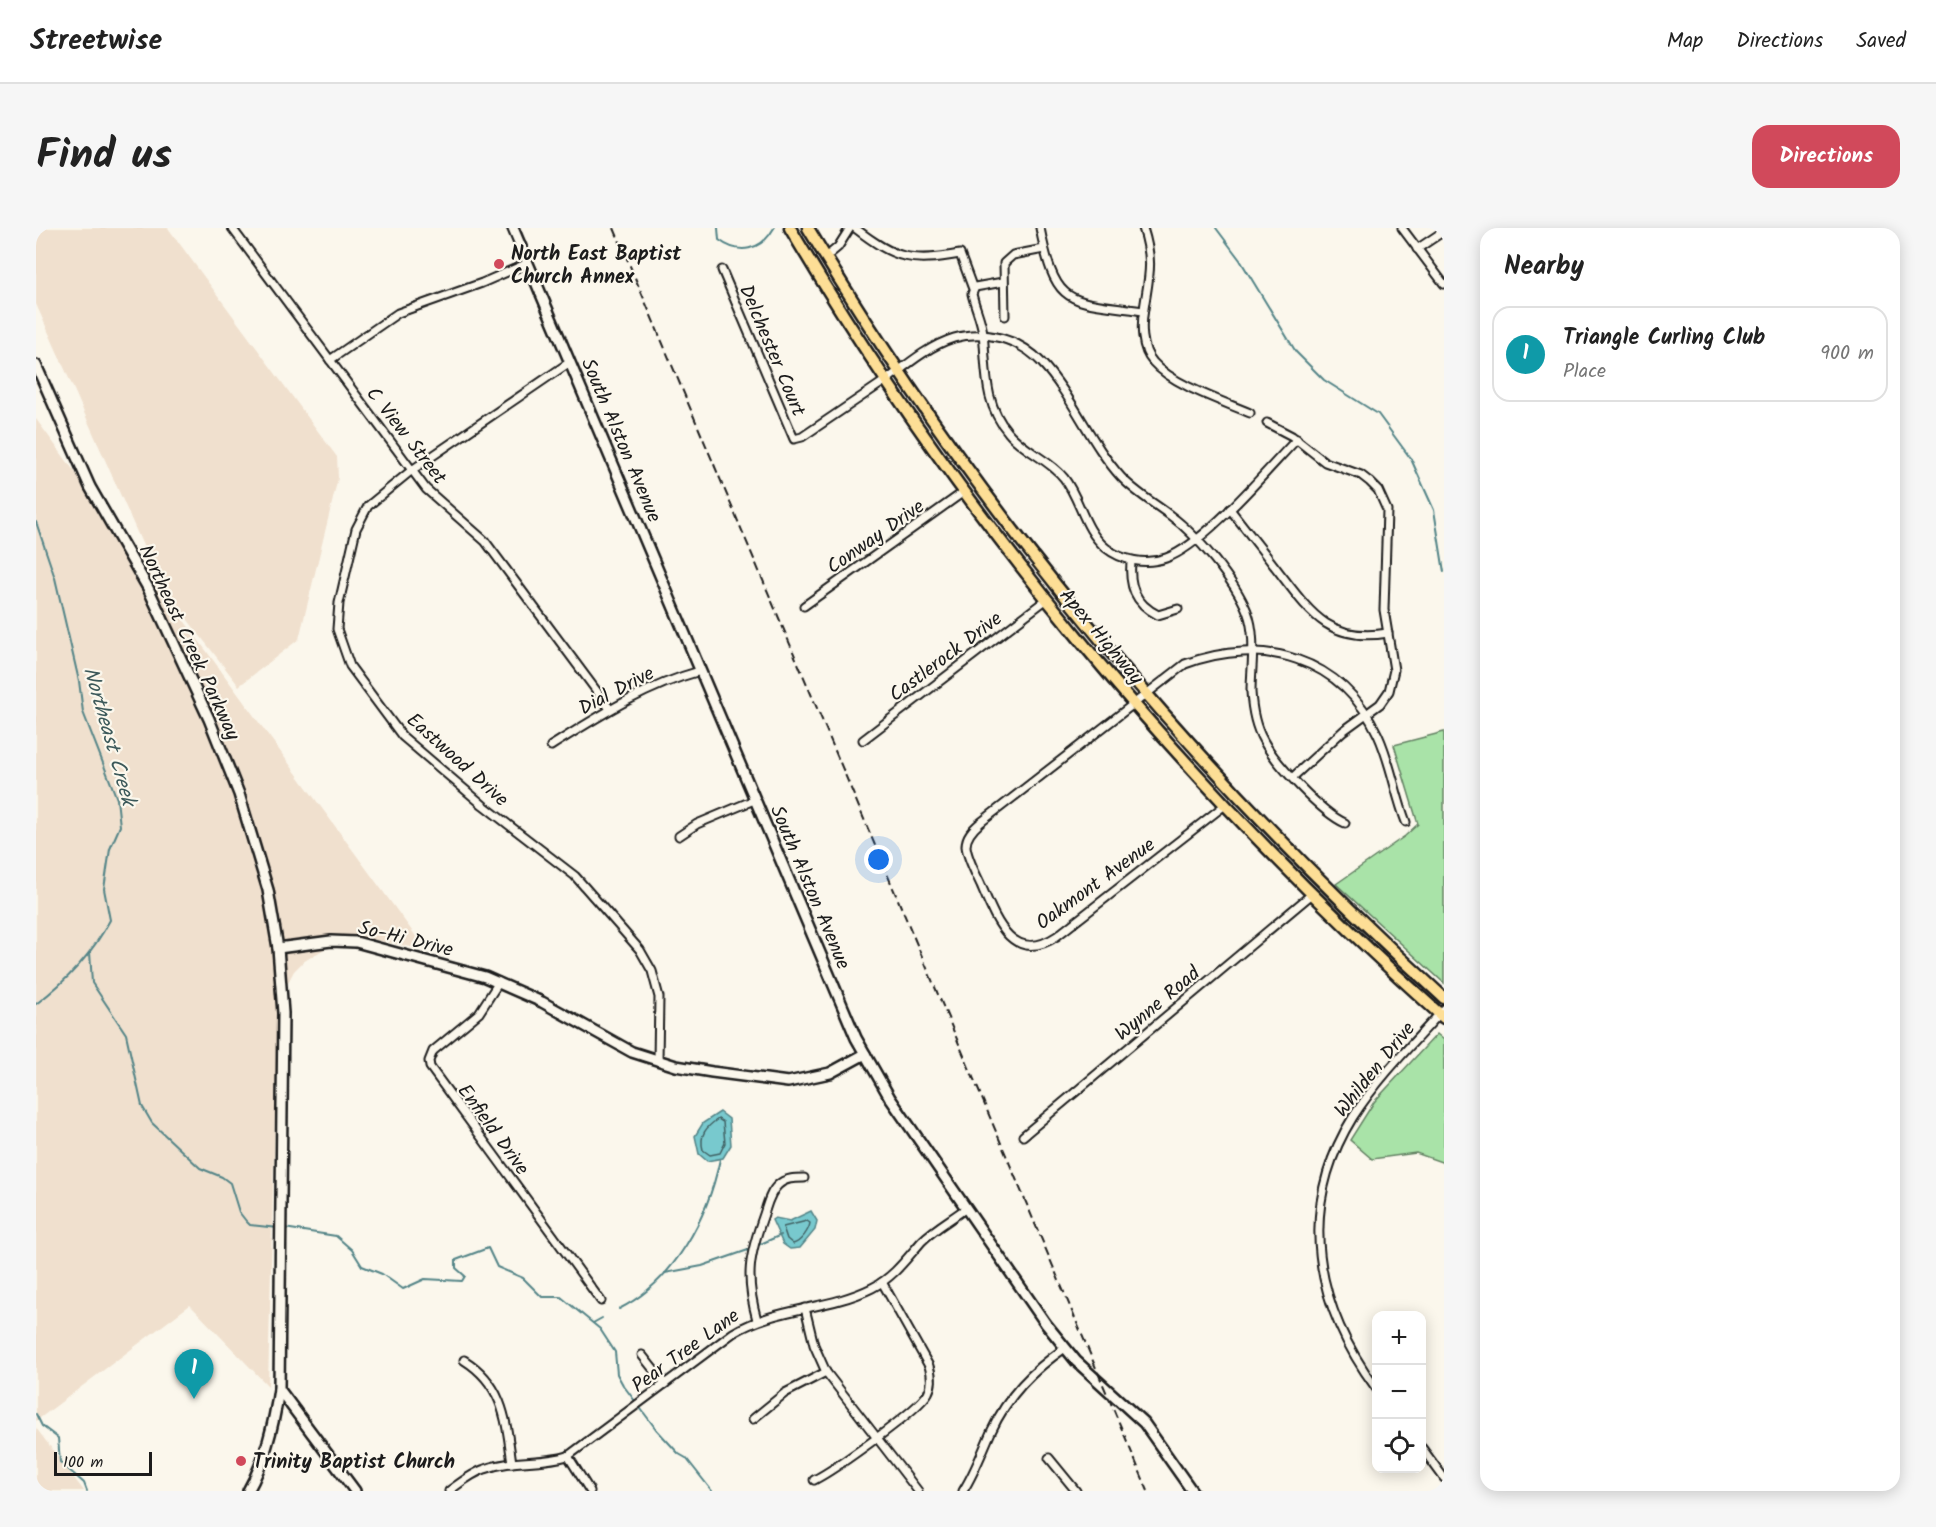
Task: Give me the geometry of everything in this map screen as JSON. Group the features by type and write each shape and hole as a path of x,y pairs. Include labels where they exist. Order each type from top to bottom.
{"main road":[{"name":"Apex Highway","path":"790,228 887,379 965,491 1047,599 1225,805 1312,894 1443,1014"},
{"name":"Apex Highway","path":"808,228 899,370 1002,515 1146,694 1308,868 1444,998"}],"street":[{"name":"C View Street","path":"232,228 426,489 485,541 610,709"},
{"name":"South Alston Avenue","path":"513,228 842,1007 865,1054 890,1098 1065,1348 1144,1424 1192,1491"},
{"path":"826,257 838,247 850,228"},
{"path":"855,228 885,249 902,256 933,259 960,254 973,289 983,335 988,397 1002,425 1020,444 1044,459 1063,477 1097,540 1108,550 1131,561 1166,558 1196,539 1230,509 1297,439"},
{"path":"1040,228 1052,276 1065,293 1089,304 1143,311"},
{"path":"1143,228 1151,251 1143,311 1145,345 1152,361 1168,375 1250,412"},
{"path":"1402,228 1444,284"},
{"path":"1417,249 1444,231"},
{"path":"1005,316 1004,263 1008,258 1020,253 1044,249"},
{"path":"330,360 398,313 482,283 528,263"},
{"name":"Delchester Court","path":"722,270 794,439 802,437 887,379"},
{"path":"973,289 1003,282"},
{"path":"887,379 951,339 983,335 1009,340 1034,355 1048,371 1118,473 1196,539 1240,596 1250,619 1251,692 1256,724 1273,755 1330,816 1345,823"},
{"name":"Eastwood Drive","path":"570,362 412,470 368,506 356,529 337,621 338,637 345,657 409,742 483,805 560,862 591,892 640,950 652,970 659,997 658,1061"},
{"name":"Northeast Creek Parkway","path":"36,365 90,487 148,588 209,719 239,794 255,842 268,890 278,948"},
{"path":"1267,423 1297,439 1325,462 1361,476 1370,482 1384,501 1388,529 1384,610 1394,670 1389,691 1380,704 1343,731 1293,777"},
{"name":"Conway Drive","path":"804,606 965,491"},
{"path":"1230,509 1312,615 1340,632 1356,635 1389,633"},
{"path":"1131,561 1131,583 1138,600 1158,615 1178,609"},
{"name":"Castlerock Drive","path":"863,740 1047,599"},
{"name":"Oakmont Avenue","path":"1225,805 1050,940 1030,945 1007,936 993,914 968,854 969,835 980,823 1185,664 1209,655 1252,650 1300,660 1315,668 1332,678 1367,714 1379,737 1406,822"},
{"name":"Dial Drive","path":"551,746 610,709 654,687 700,671"},
{"path":"679,836 698,824 754,800"},
{"name":"Wynne Road","path":"1023,1136 1312,894"},
{"name":"So-Hi Drive","path":"278,948 331,941 356,942 499,982 542,1002 617,1045 658,1061 745,1078 788,1082 830,1073 865,1054"},
{"path":"248,1491 257,1476 275,1415 279,1389 283,1059 278,948"},
{"name":"Enfield Drive","path":"499,982 479,1013 433,1050 429,1061 430,1067 601,1301"},
{"name":"Whilden Drive","path":"1372,1381 1346,1344 1326,1294 1320,1250 1323,1193 1332,1161 1353,1117 1443,1014"},
{"path":"757,1320 750,1294 750,1255 770,1195 778,1184 791,1178 804,1178"},
{"name":"Pear Tree Lane","path":"449,1491 484,1469 512,1463 548,1462 568,1456 733,1333 757,1320 850,1297 882,1282 938,1228 966,1208"},
{"path":"814,1480 833,1471 927,1395 932,1381 929,1366 882,1282"},
{"path":"805,1308 814,1345 826,1372 918,1491"},
{"path":"963,1491 971,1479 995,1423 1011,1396 1036,1369 1065,1348"},
{"path":"642,1355 665,1384"},
{"path":"464,1360 480,1373 500,1399 506,1413 512,1463"},
{"path":"753,1419 785,1393 826,1372"},
{"path":"279,1389 355,1491"},
{"path":"1426,1453 1444,1478"},
{"path":"568,1456 590,1491"},
{"path":"1049,1458 1076,1491"}],"shaded area":[{"path":"46,228 168,228 337,457 338,478 299,639 239,686 160,584 36,304 36,235"},
{"path":"36,419 426,950 366,938 334,943 303,962 294,971 281,996 277,1031 268,1386 190,1305 36,1421"},
{"path":"36,1428 84,1491 36,1491"}],"green space":[{"path":"1444,732 1444,983 1336,884 1405,836 1418,824 1394,745"},
{"path":"1437,1034 1444,1040 1444,1163 1416,1153 1372,1159 1350,1140 1374,1102"}],"water":[{"path":"720,1112 729,1119 731,1145 723,1158 707,1161 699,1154 695,1136 703,1123"},
{"path":"811,1211 817,1221 815,1230 800,1248 790,1249 783,1244 772,1220 775,1218 790,1221"}],"waterway":[{"path":"718,228 719,240 734,248 742,249 763,242 774,228"},
{"path":"1216,228 1240,260 1296,352 1324,380 1378,414 1411,459 1434,510 1444,572"},
{"name":"Northeast Creek","path":"36,522 55,578 79,681 83,712 117,799 120,826 110,849 104,889 110,920 78,966 36,1004"},
{"path":"90,952 92,983 126,1034 142,1106 152,1123 200,1168 230,1183 239,1212 250,1225 278,1228"},
{"path":"619,1309 639,1297 657,1282 686,1245 707,1203 720,1159"},
{"path":"284,1228 336,1236 352,1250 362,1266 382,1274 403,1289 425,1279 462,1281 465,1276 456,1268 456,1260 488,1248 497,1267 523,1278 542,1297 561,1297 600,1329 615,1352 617,1374 623,1385 656,1429 679,1454 686,1458 712,1491"},
{"path":"756,1246 781,1235"},
{"path":"665,1273 702,1266 751,1249"},
{"path":"593,1323 602,1318"},
{"path":"36,1414 42,1426 58,1438 60,1462 84,1483 87,1491"}],"railway":[{"path":"614,228 1148,1491"}],"place":[{"name":"North East Baptist Church Annex","path":"499,264"},
{"name":"Triangle Curling Club","path":"194,1399"},
{"name":"Trinity Baptist Church","path":"241,1461"}]}
